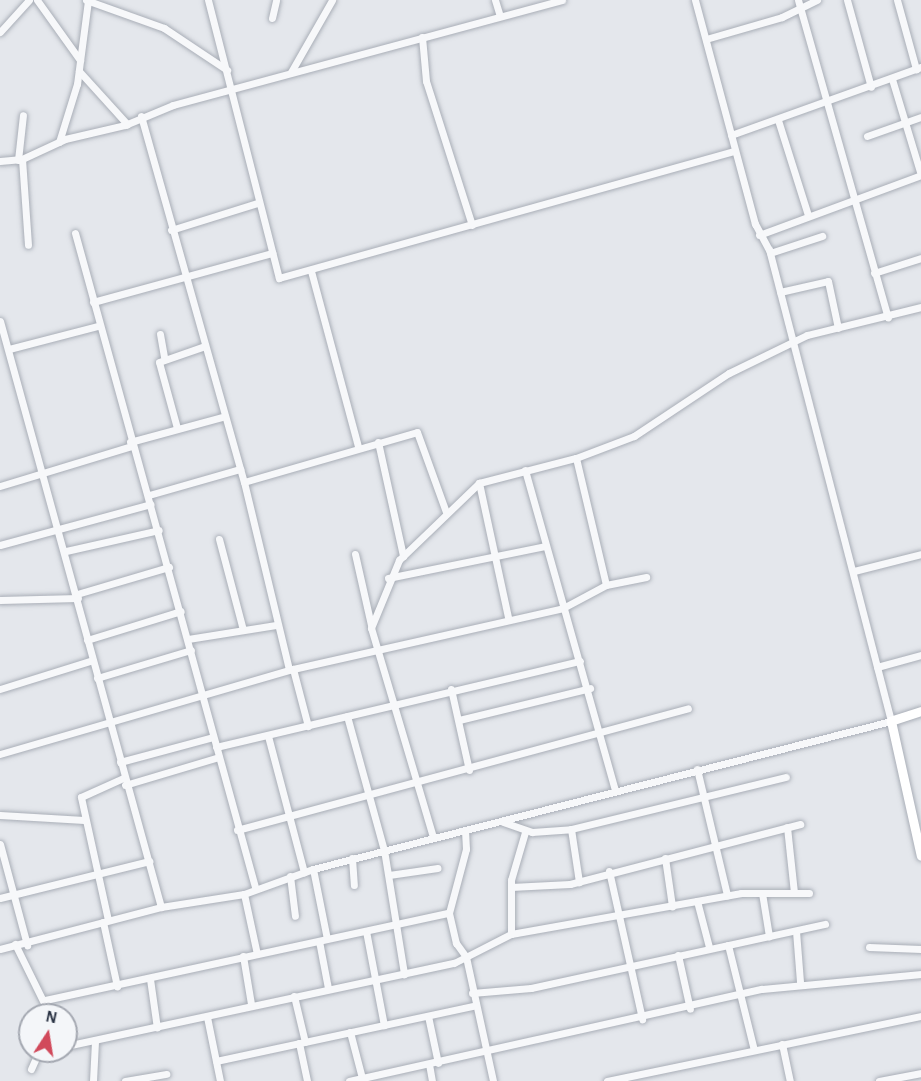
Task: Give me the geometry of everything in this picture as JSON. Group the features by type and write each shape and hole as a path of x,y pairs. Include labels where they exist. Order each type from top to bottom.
{"street":[{"path":"0,32 28,0"},
{"path":"37,0 80,60"},
{"path":"59,142 79,71 87,0 164,28 227,70"},
{"path":"209,0 257,203 279,278 735,152"},
{"path":"272,18 276,0"},
{"path":"291,72 332,0"},
{"path":"495,0 500,16"},
{"path":"0,161 20,160 59,142 127,124 141,116 231,93 291,72 562,0"},
{"path":"695,0 759,235 770,253 854,571 921,856"},
{"path":"798,0 825,105 888,317"},
{"path":"706,39 817,0"},
{"path":"847,0 871,87"},
{"path":"731,135 825,105 919,68 897,0"},
{"path":"422,37 426,81 472,225"},
{"path":"79,71 127,124"},
{"path":"759,235 921,175 892,79"},
{"path":"23,115 20,160 28,245"},
{"path":"141,116 202,347 244,482 276,625 308,726"},
{"path":"867,136 921,117"},
{"path":"778,120 808,215"},
{"path":"171,230 257,203"},
{"path":"75,233 98,326 131,444 159,530 237,830 255,887"},
{"path":"770,253 822,236"},
{"path":"93,302 184,279 272,253"},
{"path":"874,273 921,258"},
{"path":"311,271 358,447"},
{"path":"780,292 828,281 838,327"},
{"path":"371,628 388,578 403,556 478,483 576,458 634,436 729,373 793,340 921,307"},
{"path":"0,321 61,532 124,781 161,907"},
{"path":"9,349 98,326"},
{"path":"160,334 164,357"},
{"path":"177,428 159,362 164,357 202,347"},
{"path":"0,486 44,475 177,428 222,417"},
{"path":"244,482 358,447 417,432 446,512"},
{"path":"378,442 403,556"},
{"path":"576,458 606,585"},
{"path":"149,495 240,469"},
{"path":"525,470 563,608 590,688 615,790"},
{"path":"478,483 497,557 508,618"},
{"path":"0,545 61,532 151,504"},
{"path":"66,551 159,530"},
{"path":"219,539 243,630"},
{"path":"388,578 545,546"},
{"path":"355,554 371,628 379,647 433,837"},
{"path":"854,571 921,554"},
{"path":"0,600 77,596 169,567"},
{"path":"0,754 379,647 563,608 606,585 646,577"},
{"path":"87,640 180,611"},
{"path":"188,639 276,625"},
{"path":"97,678 191,650"},
{"path":"877,667 921,655"},
{"path":"0,689 93,660"},
{"path":"216,747 308,726 395,702 580,661"},
{"path":"459,720 590,688"},
{"path":"451,689 469,770"},
{"path":"237,830 600,735 688,708"},
{"path":"0,949 15,944 27,945 161,907 244,894 255,887 352,858 503,822 615,790 891,721 921,711"},
{"path":"347,716 384,850 399,924 404,974"},
{"path":"268,736 304,872"},
{"path":"120,762 213,737"},
{"path":"117,986 96,870 84,820 84,792 219,757"},
{"path":"697,769 727,895"},
{"path":"503,822 525,832 571,829 703,800 786,777"},
{"path":"0,815 84,820"},
{"path":"511,887 579,882 609,871 715,848 800,824"},
{"path":"787,827 794,892"},
{"path":"571,829 579,882"},
{"path":"465,830 466,849 449,913 456,943 466,957 473,1006 493,1081"},
{"path":"512,934 511,887 525,832"},
{"path":"0,844 27,945"},
{"path":"352,858 354,885"},
{"path":"665,858 672,906"},
{"path":"0,898 96,870 149,861"},
{"path":"389,875 437,868"},
{"path":"313,869 328,988"},
{"path":"609,871 642,1018"},
{"path":"290,876 295,916"},
{"path":"762,893 769,936"},
{"path":"78,1044 207,1017 251,1004 404,974 466,957 512,934 620,917 727,895 809,893"},
{"path":"244,894 257,954"},
{"path":"697,901 709,947"},
{"path":"45,999 150,979 243,956 449,913"},
{"path":"472,993 531,988 709,947 825,924"},
{"path":"366,931 384,1025"},
{"path":"796,931 800,982"},
{"path":"15,944 46,1003"},
{"path":"728,945 754,1050"},
{"path":"869,947 921,949"},
{"path":"678,955 690,1009"},
{"path":"243,956 251,1004"},
{"path":"871,969 871,977"},
{"path":"349,1081 690,1009 800,982 921,974"},
{"path":"150,979 157,1028"},
{"path":"294,996 307,1081"},
{"path":"216,1061 473,1006"},
{"path":"428,1016 438,1062"},
{"path":"608,1081 921,1016"},
{"path":"207,1017 220,1081"},
{"path":"350,1032 362,1078"},
{"path":"93,1081 95,1041"},
{"path":"782,1044 790,1081"},
{"path":"31,1069 34,1063"},
{"path":"429,1064 432,1081"},
{"path":"879,1081 921,1073"},
{"path":"125,1081 166,1074"}]}
